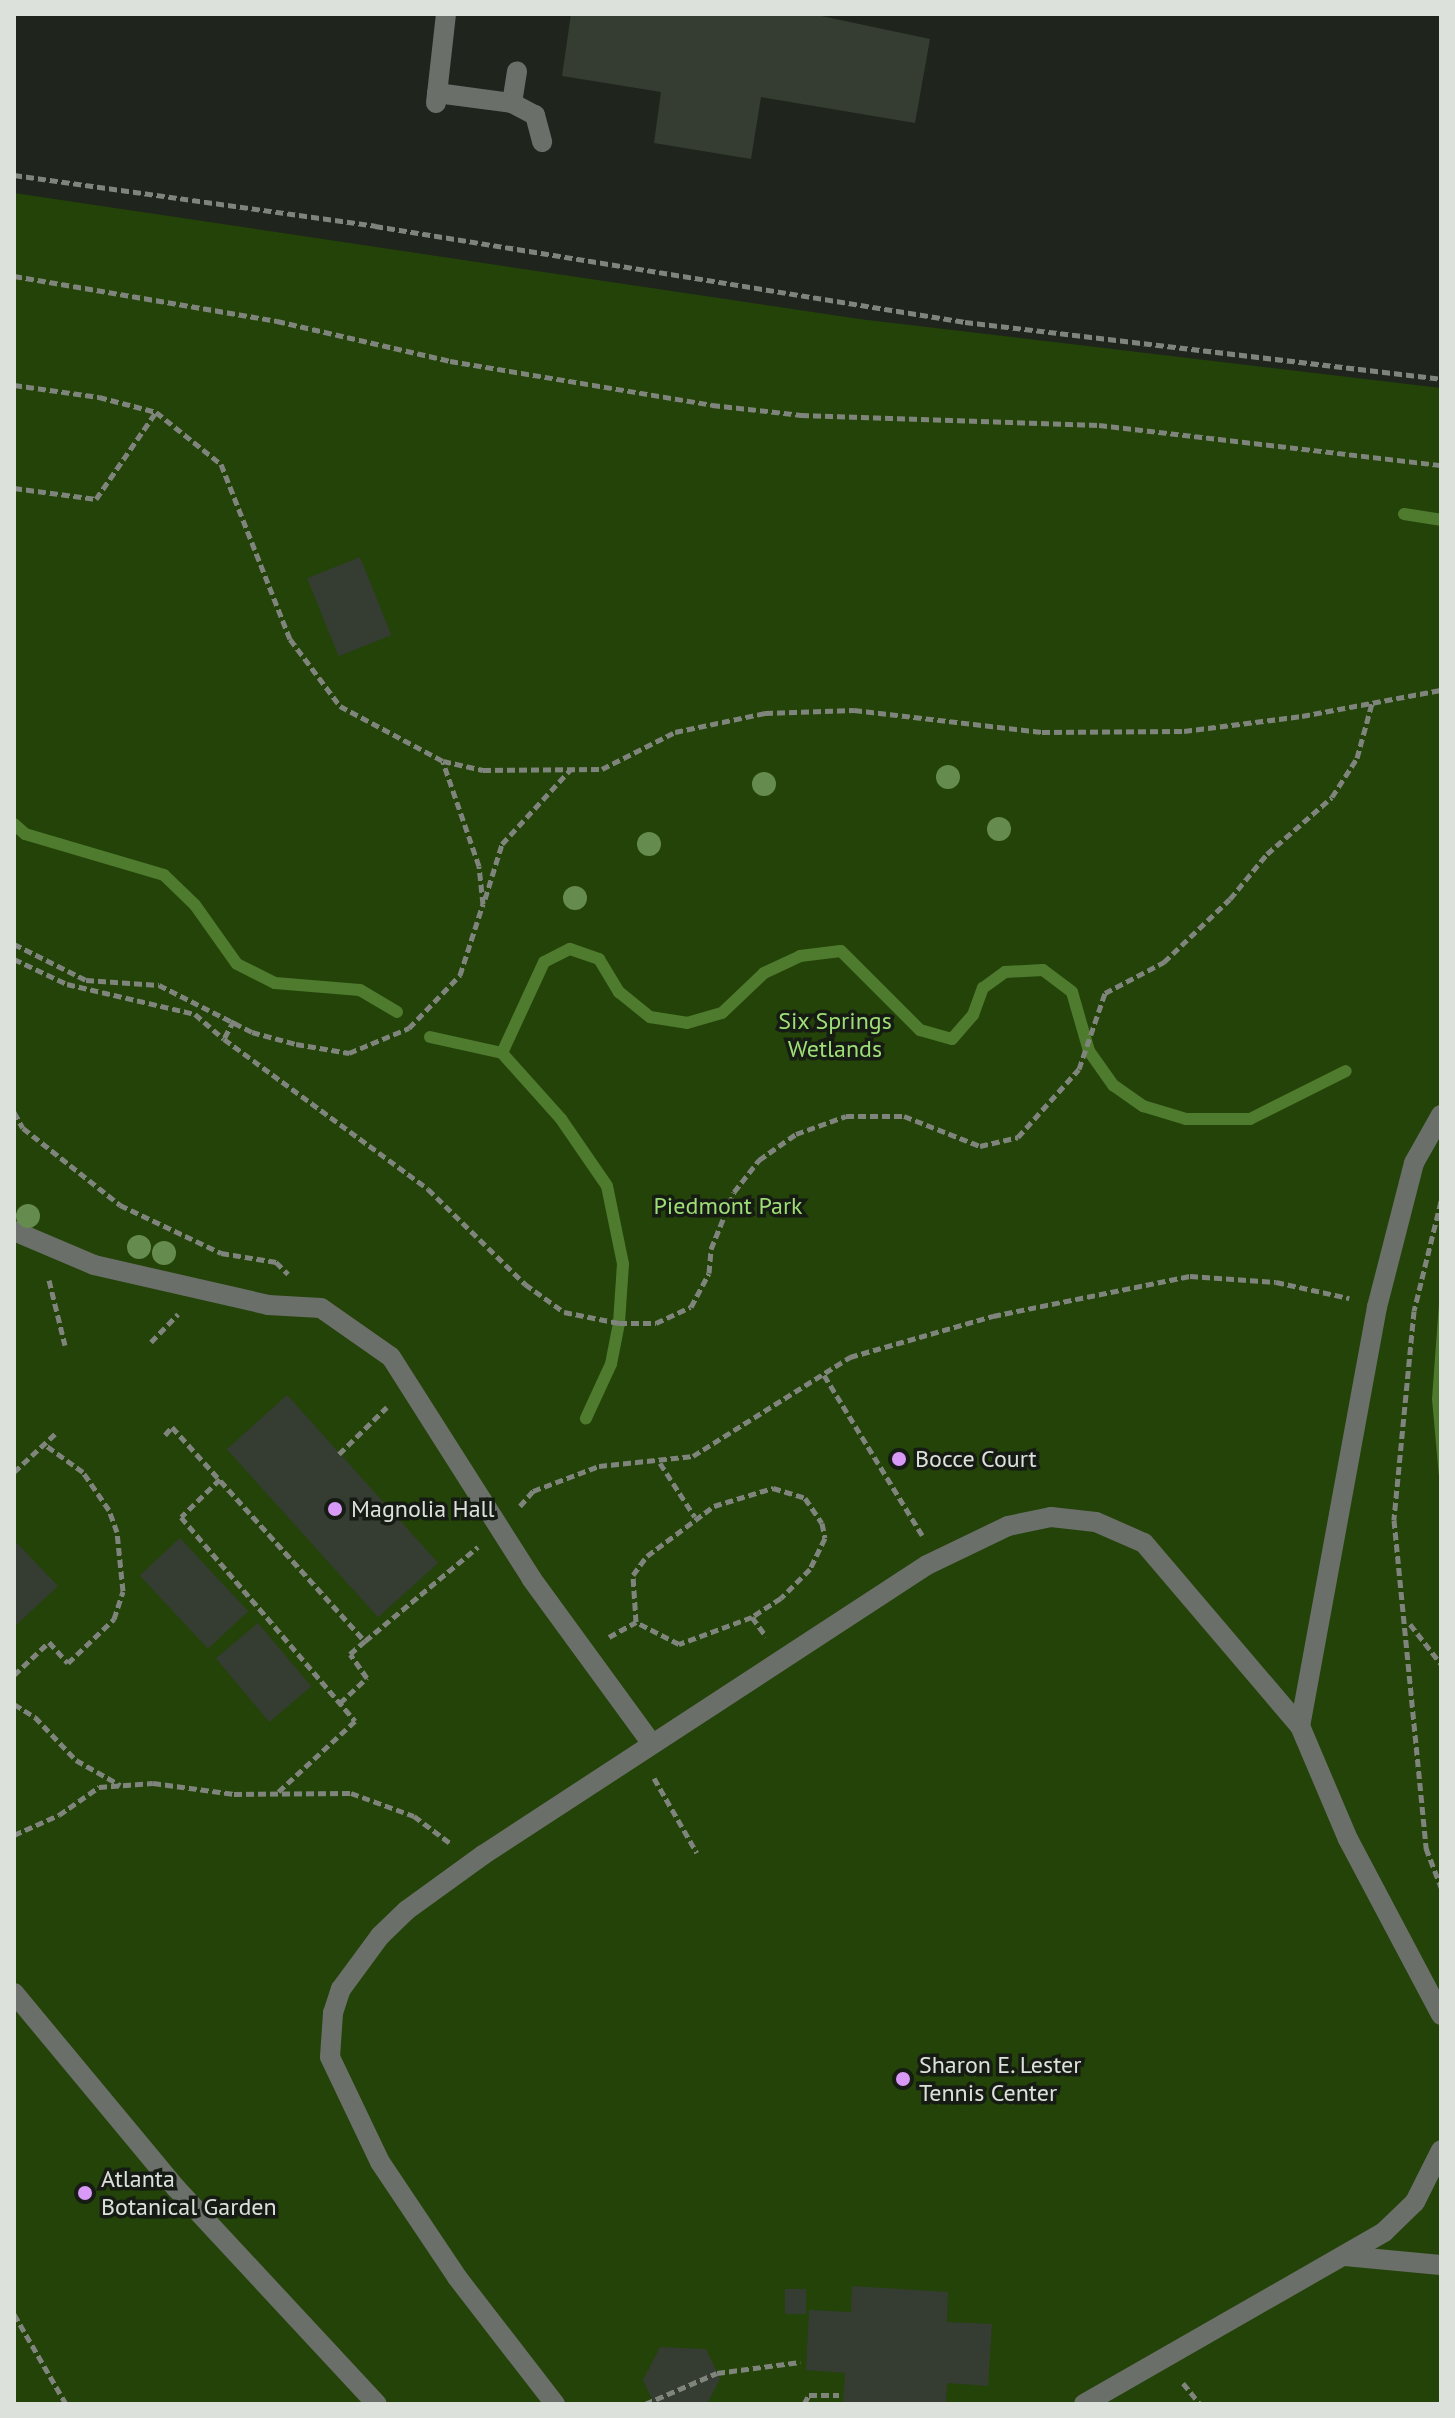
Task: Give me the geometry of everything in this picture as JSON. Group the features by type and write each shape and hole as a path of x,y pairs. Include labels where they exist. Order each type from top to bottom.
{"street":[{"path":"446,14 437,98 512,103 535,115 542,142"},
{"path":"512,103 517,71"},
{"path":"1300,1726 1377,1307 1414,1163 1441,1115"},
{"path":"14,1231 94,1265 268,1305 321,1308 391,1357 502,1527 531,1578 646,1748"},
{"path":"555,2404 457,2277 380,2162 330,2057 333,2013 355,1967 407,1910 469,1865 937,1560 1008,1526 1051,1517 1096,1522 1144,1543 1300,1726 1348,1839 1441,2015"},
{"path":"14,1993 176,2188 377,2404"},
{"path":"1084,2404 1384,2232 1415,2202 1441,2150"},
{"path":"1345,2256 1441,2265"}],"path":[{"path":"14,175 375,226 981,325 1441,379"},
{"path":"14,276 277,321 450,361 712,405 801,415 1099,425 1441,465"},
{"path":"14,385 99,397 156,412 221,464 290,639 340,706 443,761 483,770 602,769 675,732 765,713 854,710 988,728 1097,733 1184,731 1441,690"},
{"path":"14,488 96,499 156,412"},
{"path":"14,959 67,984 195,1014 224,1039 428,1189 514,1274 564,1312 619,1323 656,1323 691,1307 709,1273 711,1249 734,1192 759,1160 796,1134 846,1116 904,1116 980,1146 1018,1137 1079,1069 1098,1022 1105,993 1164,962 1230,899 1267,854 1332,797 1357,758 1372,703"},
{"path":"443,761 479,866 483,904"},
{"path":"14,944 86,980 159,985 234,1020 252,1032 349,1053 409,1028 460,975 502,844 571,769"},
{"path":"224,1039 234,1020"},
{"path":"14,1112 23,1128 120,1205 221,1253 276,1262 321,1308"},
{"path":"1441,1201 1414,1311 1401,1407 1394,1520 1408,1621 1426,1848 1441,1887"},
{"path":"42,1268 65,1345"},
{"path":"340,1703 367,1678 350,1654 502,1527 533,1491 599,1466 660,1463 693,1456 850,1357 926,1334 1118,1287 1190,1276 1276,1282 1377,1307"},
{"path":"151,1342 172,1321"},
{"path":"824,1375 937,1560"},
{"path":"339,1454 409,1386"},
{"path":"165,1435 172,1427 365,1641"},
{"path":"14,1472 57,1432"},
{"path":"14,1675 49,1642 68,1663 114,1619 123,1591 119,1543 109,1510 83,1472 44,1444"},
{"path":"660,1463 695,1517"},
{"path":"220,1479 181,1517 355,1721 276,1794"},
{"path":"787,1489 813,1506 825,1538 810,1569 781,1598 752,1617 679,1644 636,1622 633,1575 647,1556 695,1517 759,1491 787,1489"},
{"path":"1408,1621 1441,1664"},
{"path":"14,1704 35,1717 76,1760 121,1785"},
{"path":"646,1748 697,1853"},
{"path":"14,1835 59,1815 99,1787 153,1783 197,1792 351,1793 381,1801 440,1833 469,1865"},
{"path":"14,2314 66,2404"},
{"path":"645,2404 717,2373 800,2362"},
{"path":"804,2404 809,2395 839,2395"}],"green space":[{"name":"Piedmont Park","path":"14,193 859,319 1441,388 1441,2404 14,2404"}],"shaded area":[{"path":"1441,1276 1441,1499 1432,1399"}],"building":[{"path":"571,14 812,14 930,39 915,123 761,97 751,159 654,143 661,92 562,76"},
{"path":"360,557 391,635 339,656 307,578"},
{"name":"Magnolia Hall","path":"287,1395 438,1563 378,1617 227,1449"},
{"path":"180,1538 248,1611 208,1649 140,1576"},
{"path":"14,1540 58,1586 14,1627"},
{"path":"258,1623 311,1687 269,1722 216,1658"},
{"path":"852,2286 948,2292 947,2322 992,2324 988,2386 947,2383 946,2404 843,2404 845,2373 806,2370 809,2310 851,2312"},
{"path":"785,2289 806,2289 806,2314 785,2314"},
{"path":"660,2347 706,2349 720,2379 707,2404 654,2404 643,2380"}],"waterway":[{"path":"1404,514 1441,520"},
{"path":"14,824 25,834 164,875 195,905 237,964 275,983 360,990 397,1012"},
{"path":"502,1053 544,962 570,949 599,959 619,992 650,1017 687,1023 722,1013 764,973 800,956 841,951 920,1030 952,1039 973,1015 983,988 1005,972 1043,970 1072,992 1089,1051 1113,1085 1143,1106 1186,1119 1250,1119 1346,1071"},
{"path":"430,1037 502,1053 561,1119 607,1186 623,1264 619,1323 611,1364 586,1418"}],"place":[{"name":"Bocce Court","path":"899,1459"},
{"name":"Magnolia Hall","path":"335,1509"},
{"name":"Sharon E. Lester Tennis Center","path":"903,2079"},
{"name":"Atlanta Botanical Garden","path":"85,2193"}],"park label":[{"name":"Six Springs Wetlands","path":"835,1035"}]}
